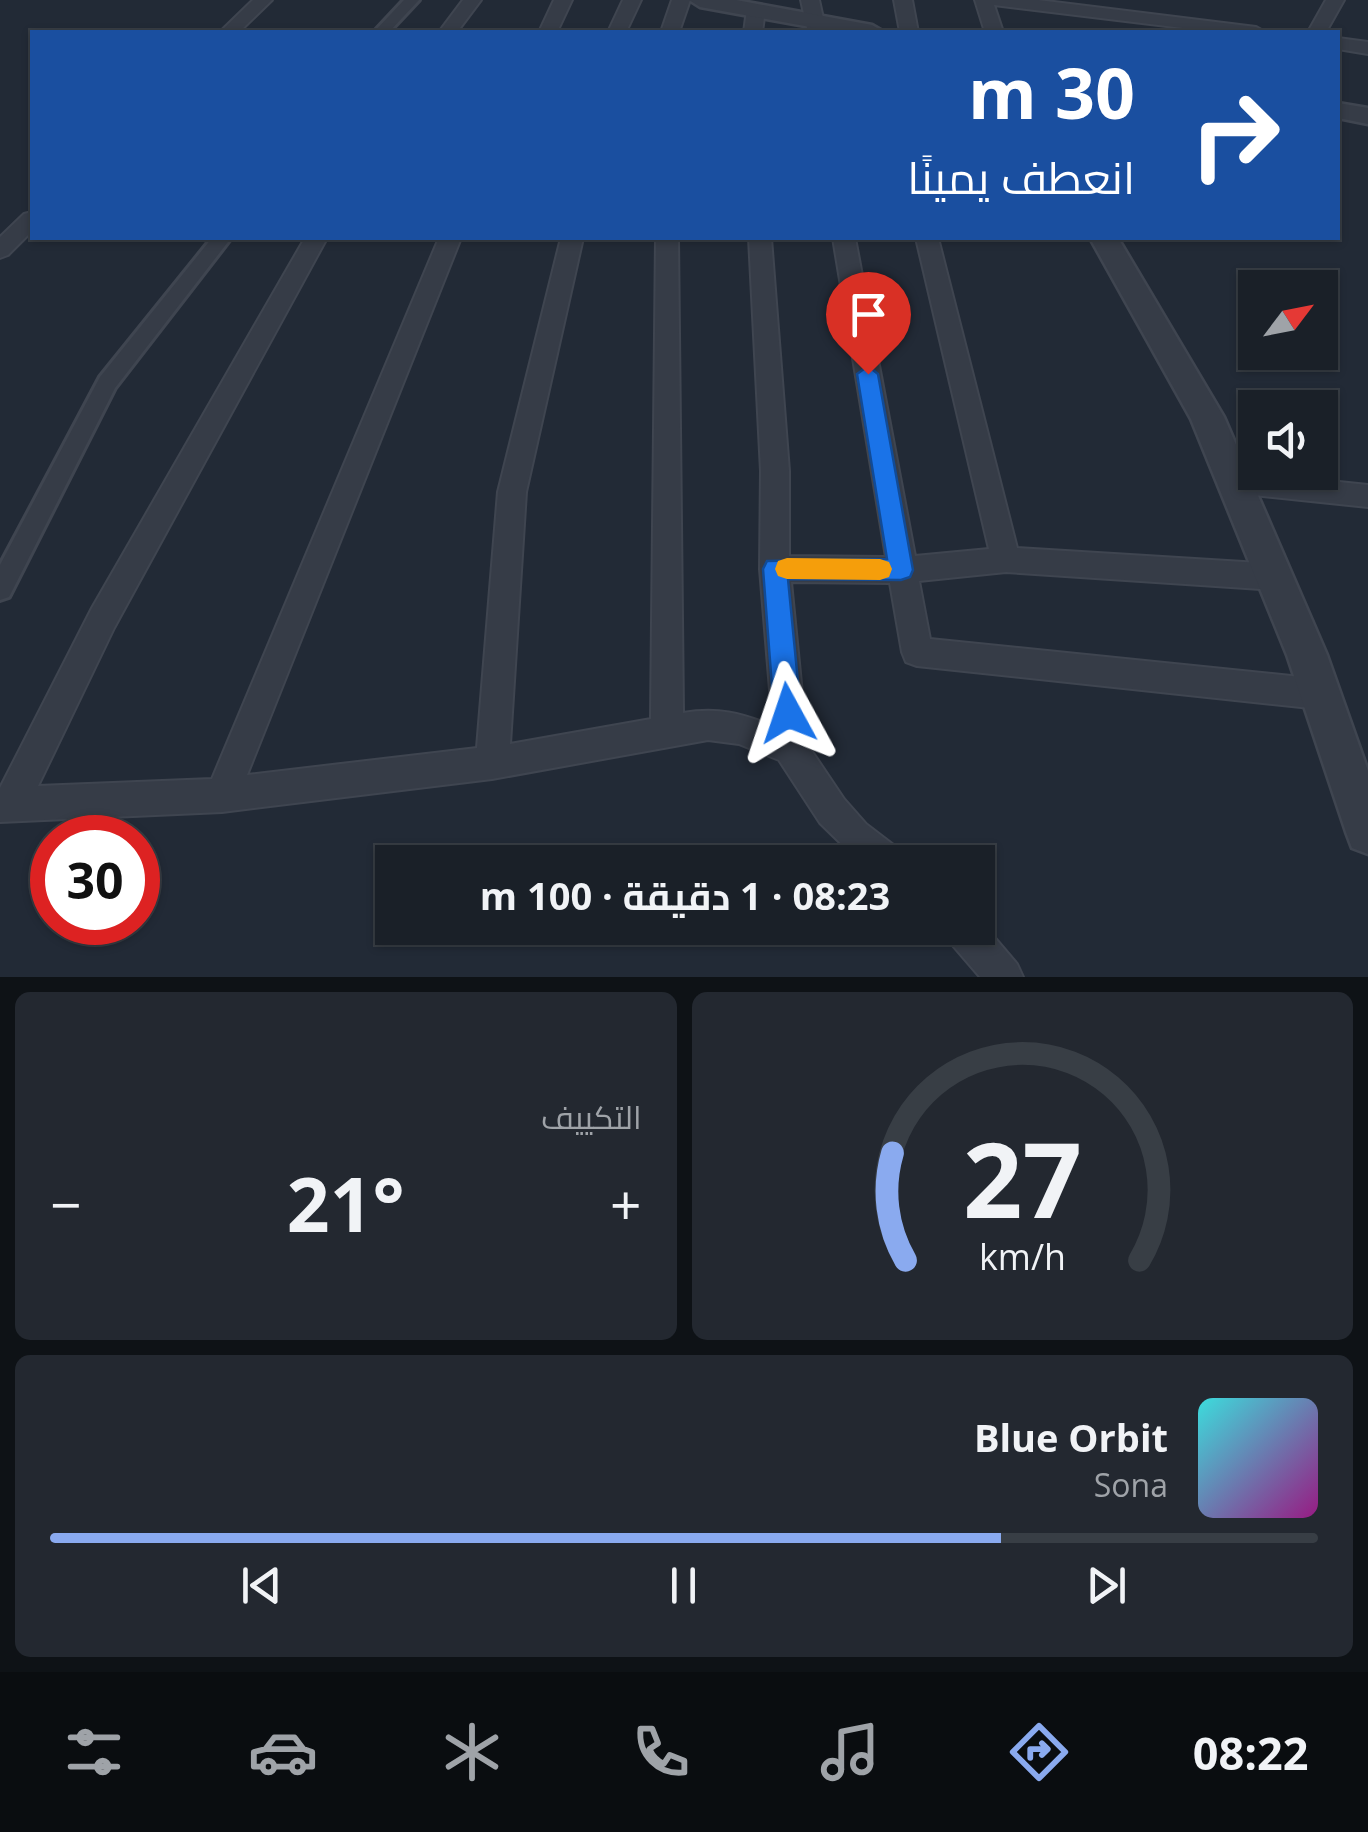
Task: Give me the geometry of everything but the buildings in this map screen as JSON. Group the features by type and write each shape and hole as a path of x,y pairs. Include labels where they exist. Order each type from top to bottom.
{"street":[{"path":"231,30 263,0"},
{"path":"383,30 412,0"},
{"path":"450,30 472,0"},
{"path":"549,30 564,0"},
{"path":"617,30 632,0"},
{"path":"671,30 682,0"},
{"path":"903,0 909,30"},
{"path":"984,0 993,30"},
{"path":"995,0 1104,6 1244,30"},
{"path":"1318,30 1335,0"},
{"path":"711,1 755,22 814,18 864,30"},
{"path":"1340,44 1368,48"},
{"path":"1340,110 1368,116"},
{"path":"0,250 30,221"},
{"path":"0,588 107,383 220,240"},
{"path":"6,804 104,618 315,240"},
{"path":"222,795 449,240"},
{"path":"492,762 512,492 572,240"},
{"path":"667,729 668,240"},
{"path":"760,240 775,471 775,569 790,749 832,810 866,845"},
{"path":"844,240 918,652 1320,694"},
{"path":"927,240 1006,560"},
{"path":"1105,240 1207,417 1275,577 1368,832"},
{"path":"1235,482 1368,496"},
{"path":"775,569 901,570 1006,560 1275,577"},
{"path":"6,804 222,795 492,762 708,724 740,728 790,749"},
{"path":"977,945 1004,977"}],"slow traffic":[{"path":"787,569 880,569"}],"route":[{"path":"788,713 775,569 901,570 868,374"}]}
